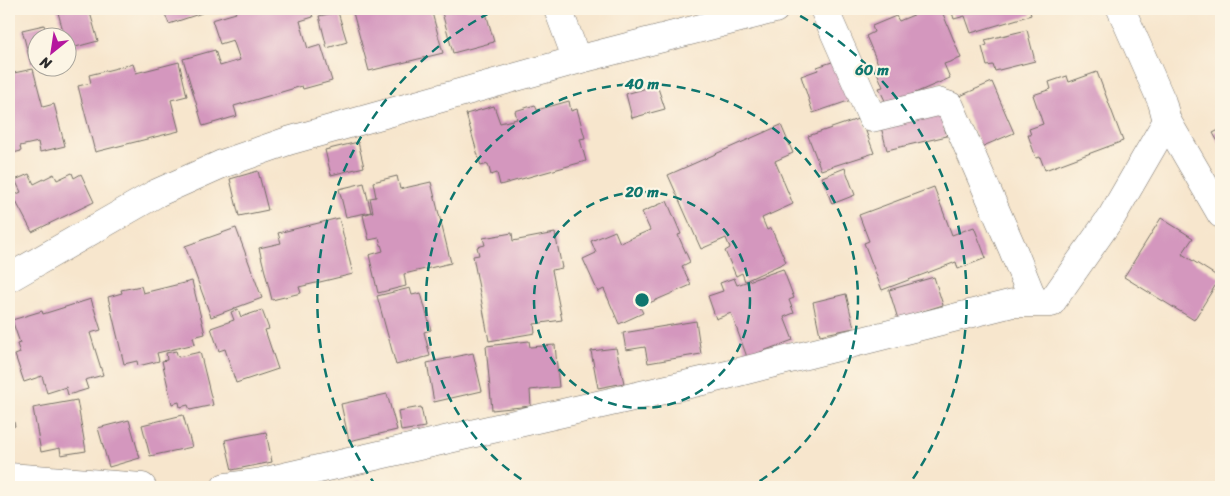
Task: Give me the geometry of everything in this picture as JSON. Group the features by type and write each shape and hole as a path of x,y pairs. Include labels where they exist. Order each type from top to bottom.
{"street":[{"path":"558,9 577,60"},
{"path":"9,278 157,193 222,164 288,141 577,60 776,9"},
{"path":"824,9 872,118 938,102 950,106 1034,302"},
{"path":"1121,9 1162,102 1167,121 1221,214"},
{"path":"225,487 271,480 711,379 1013,303 1051,303 1112,216 1167,121"},
{"path":"9,477 142,487"}],"building":[{"path":"57,9 89,9 98,41 78,46 78,28 62,28"},
{"path":"163,9 201,9 202,13 169,24"},
{"path":"234,9 310,9 313,17 300,21 308,49 321,45 332,81 303,89 302,86 234,106 237,116 203,126 183,59 215,50 220,66 240,60 233,40 220,44 212,20 236,13"},
{"path":"352,9 431,9 443,53 369,71"},
{"path":"441,9 485,9 494,42 453,53"},
{"path":"928,9 941,9 961,58 944,64 950,78 887,105 879,88 883,87 875,67 879,66 866,36 874,32 872,26 896,16 899,21"},
{"path":"951,9 1029,9 1031,15 971,33 965,16 954,19"},
{"path":"338,12 347,42 327,48 319,16"},
{"path":"44,25 45,28 31,28"},
{"path":"28,29 28,53 22,30"},
{"path":"1027,30 1035,61 995,71 993,65 987,66 982,47 987,45 985,40"},
{"path":"838,60 851,100 813,113 801,76 818,70 817,67"},
{"path":"179,62 187,96 171,100 179,131 95,152 78,86 91,83 89,75 133,64 136,73"},
{"path":"28,70 28,78 35,78 43,107 54,104 65,146 40,152 38,142 20,146 21,151 9,154 9,74"},
{"path":"1097,72 1123,141 1045,170 1040,157 1036,158 1028,135 1031,135 1029,129 1043,124 1033,95 1051,89 1049,82 1067,76 1069,82"},
{"path":"992,82 1014,133 981,147 960,96"},
{"path":"657,85 665,109 632,118 626,94"},
{"path":"569,101 571,111 577,109 585,138 580,139 586,161 500,185 497,173 491,175 488,164 481,166 466,114 494,106 500,123 517,119 515,111 535,105 537,110"},
{"path":"939,112 947,136 887,150 881,127"},
{"path":"861,118 874,153 821,170 808,136"},
{"path":"781,125 793,153 775,161 793,204 762,218 767,230 771,228 786,262 745,281 742,273 736,276 725,251 730,248 726,238 701,249 668,175"},
{"path":"1221,129 1221,147 1213,133"},
{"path":"358,142 364,167 331,175 325,150"},
{"path":"845,168 855,195 832,204 822,177"},
{"path":"258,171 268,210 239,216 230,179"},
{"path":"72,173 74,178 81,174 94,202 32,232 13,196 21,192 15,180 29,174 34,184 54,174 57,180"},
{"path":"397,176 400,189 431,182 451,263 404,274 406,286 378,293 369,255 383,251 379,238 369,240 363,215 373,212 370,198 376,197 373,182"},
{"path":"364,183 371,212 346,217 339,189"},
{"path":"934,187 952,235 974,227 986,258 958,269 956,262 882,290 864,243 869,241 859,215"},
{"path":"667,201 681,234 678,235 690,262 682,266 691,285 640,307 643,313 619,324 604,289 598,292 583,259 596,253 591,241 615,231 620,243 650,230 642,212"},
{"path":"339,218 353,274 299,287 301,293 272,300 259,248 281,243 278,233"},
{"path":"1161,218 1193,238 1182,254 1220,278 1194,320 1124,277"},
{"path":"236,228 262,298 211,317 185,246"},
{"path":"512,233 513,241 555,233 562,268 552,270 562,320 534,324 535,333 489,341 473,256 479,255 477,247 485,245 483,238"},
{"path":"783,269 794,298 789,300 794,313 784,317 793,340 747,357 731,313 716,319 708,296 723,291 720,283 734,278 737,285"},
{"path":"934,277 943,305 898,319 889,290"},
{"path":"192,281 205,334 193,337 195,344 157,353 159,361 138,366 137,361 124,364 108,297 122,293 121,290 141,286 143,293"},
{"path":"410,288 412,295 421,293 431,330 424,332 430,356 396,365 377,296"},
{"path":"846,294 854,328 820,335 813,302"},
{"path":"91,299 101,330 90,333 103,375 85,380 88,389 68,395 66,387 47,393 42,376 24,382 15,355 20,353 17,344 20,343 12,320 42,311 43,314"},
{"path":"238,309 241,317 262,310 269,329 265,330 278,369 236,383 225,349 219,351 211,328 234,320 231,312"},
{"path":"696,321 701,354 648,363 645,347 626,350 623,333"},
{"path":"529,341 530,347 555,345 559,387 530,390 531,406 492,410 486,346"},
{"path":"616,348 624,383 598,388 591,351"},
{"path":"176,351 178,357 200,352 213,405 190,410 188,405 180,407 179,402 172,404 162,361 167,360 166,353"},
{"path":"473,353 482,391 434,402 427,363"},
{"path":"387,394 397,430 349,441 341,404"},
{"path":"77,400 86,451 61,455 60,448 41,452 33,408"},
{"path":"9,404 15,426 9,428"},
{"path":"421,407 425,427 401,431 398,411"},
{"path":"183,415 192,447 150,456 142,425"},
{"path":"129,420 140,458 109,467 98,428"},
{"path":"266,432 272,462 232,470 225,440"},
{"path":"359,482 360,487 323,487 323,486"}]}
